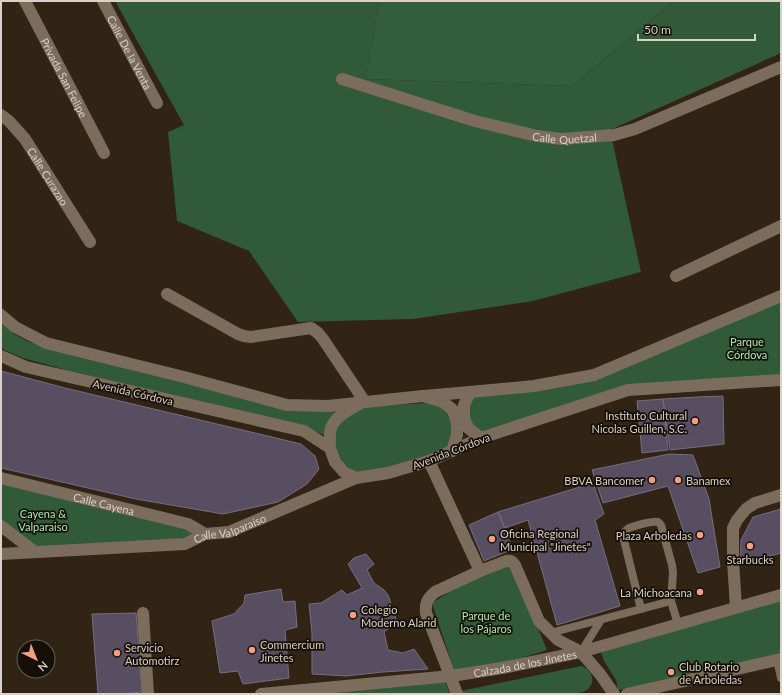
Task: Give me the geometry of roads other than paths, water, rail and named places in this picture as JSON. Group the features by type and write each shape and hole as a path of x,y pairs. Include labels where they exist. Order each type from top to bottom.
{"street":[{"name":"Privada San Felipe","path":"26,1 104,153"},
{"name":"Calle De la Venta","path":"103,1 157,103"},
{"name":"Calle Quetzal","path":"342,79 475,121 537,136 560,139 614,135 635,130 781,68"},
{"name":"Calle Curazao","path":"4,122 25,139 90,242"},
{"path":"676,276 781,226"},
{"path":"167,294 244,336 251,337 311,328 318,333 365,402"},
{"path":"1,314 15,327 46,343 184,377 287,405 328,406 534,386 594,375 781,296"},
{"name":"Avenida Córdova","path":"1,356 26,367 304,431 330,448"},
{"name":"Avenida Córdova","path":"356,478 388,473 429,461 481,438 628,390 781,380"},
{"path":"470,392 464,405 464,417 468,428 481,438"},
{"path":"423,396 443,402 453,410 457,423 457,435 452,451"},
{"path":"356,478 344,472 335,462 330,448 331,429 336,420 348,409 365,402"},
{"path":"429,461 480,570"},
{"name":"Calle Cayena","path":"1,478 188,524 205,534"},
{"name":"Calle Valparaíso","path":"1,554 185,544 205,534 229,532 356,478"},
{"path":"736,607 733,561 733,528 737,520 746,509 755,503 781,495"},
{"path":"1,526 35,552"},
{"path":"457,694 426,614 427,602 429,597 435,592 480,570 510,560 517,569 539,621 558,640 581,652 600,674 614,694"},
{"name":"Calzada de los Jinetes","path":"261,694 451,676 502,668 581,652 781,595"},
{"path":"143,613 148,694"},
{"path":"627,694 779,660"}],"lane":[{"path":"641,609 623,536 628,528 658,522 661,525 673,573 671,600 678,624"},
{"path":"550,633 671,600"},
{"path":"581,652 601,620"},
{"path":"779,660 781,678"}],"place":[{"name":"Instituto Cultural Nicolas Guillen, S.C.","path":"695,421"},
{"name":"BBVA Bancomer","path":"652,480"},
{"name":"Banamex","path":"678,480"},
{"name":"Plaza Arboledas","path":"700,535"},
{"name":"Oficina Regional Municipal \"Jinetes\"","path":"492,539"},
{"name":"Starbucks","path":"750,546"},
{"name":"La Michoacana","path":"700,592"},
{"name":"Colegio Moderno Alarid","path":"353,615"},
{"name":"Commercium Jinetes","path":"252,650"},
{"name":"Servicio Automotirz","path":"117,653"},
{"name":"Club Rotario de Arboledas","path":"671,672"}],"park label":[{"name":"Parque Córdova","path":"747,347"},
{"name":"Cayena & Valparaiso","path":"43,519"},
{"name":"Parque de los Pájaros","path":"486,621"}]}
